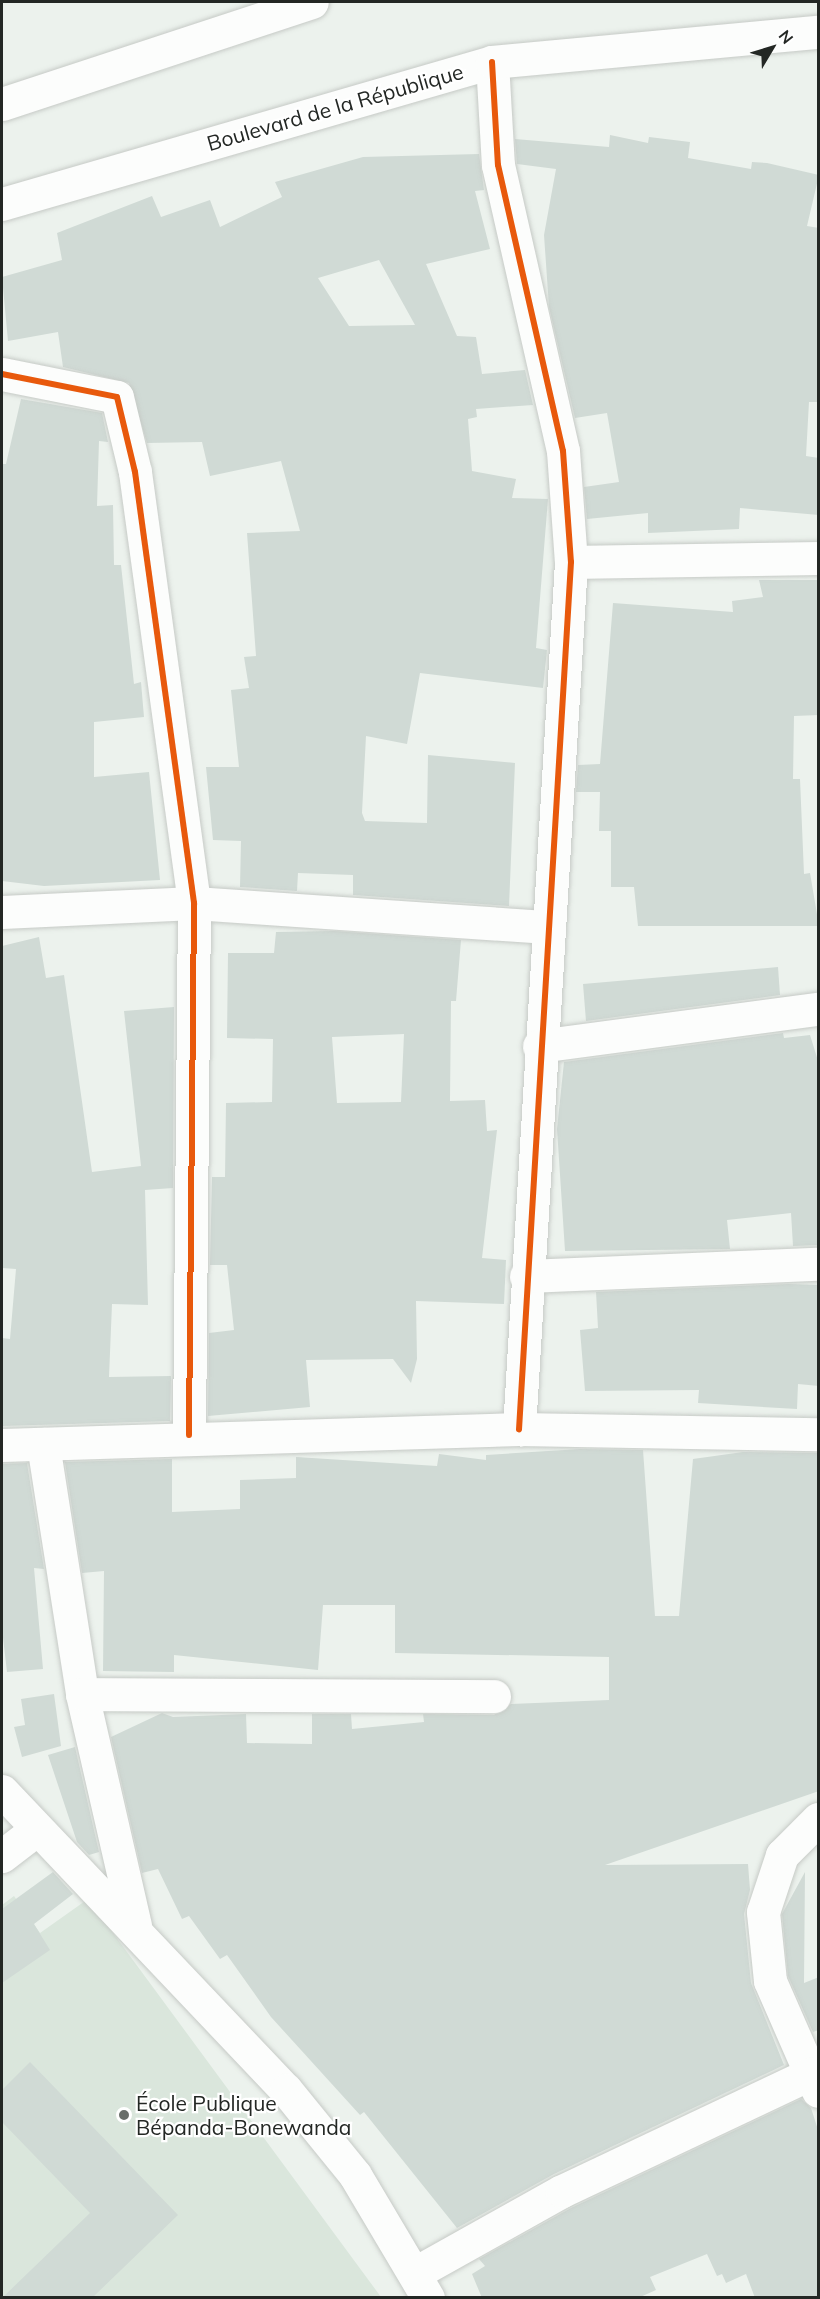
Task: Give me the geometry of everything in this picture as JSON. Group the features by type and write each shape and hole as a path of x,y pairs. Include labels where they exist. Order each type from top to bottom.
{"street":[{"path":"2,104 312,2"},
{"name":"Boulevard de la République","path":"2,204 492,62 819,32"},
{"path":"492,62 498,165 563,451 571,562 539,1046 519,1429"},
{"path":"2,374 62,382 112,394 121,402 194,903 189,1435"},
{"path":"571,562 819,558"},
{"path":"2,912 194,903 548,927"},
{"path":"539,1046 819,1009"},
{"path":"526,1276 819,1264"},
{"path":"2,1445 189,1435 519,1429 819,1434"},
{"path":"43,1444 82,1694 135,1926"},
{"path":"82,1694 494,1696"},
{"path":"2,1791 135,1926 321,2133 356,2175 422,2285 562,2191 814,2082 770,1981 763,1912 782,1855 819,1819"},
{"path":"2,1856 37,1829"}],"shaded area":[{"name":"École Publique Bépanda-Bonewanda","path":"14,1896 40,1933 88,1899 381,2297 2,2297 2,1905"}],"building":[{"path":"610,135 648,143 649,137 690,142 688,158 751,169 752,162 767,163 819,175 807,226 819,228 819,402 809,402 806,456 819,458 819,515 740,508 739,529 648,533 648,513 587,519 584,487 619,482 607,413 575,418 549,307 544,235 556,169 517,164 515,139 609,147"},
{"path":"479,154 484,190 475,191 490,249 426,264 457,336 476,337 482,374 525,370 533,405 476,409 477,417 468,419 472,471 516,479 512,498 548,499 536,648 547,650 543,688 420,673 407,744 366,736 362,813 365,821 427,823 428,755 515,763 509,906 353,895 353,875 298,873 297,891 240,887 241,841 213,840 206,767 239,767 231,690 249,688 244,657 256,656 247,533 300,531 281,461 210,476 202,442 147,443 129,383 63,367 58,332 8,341 2,277 62,260 57,233 152,196 161,217 210,200 220,227 282,197 275,182 363,157","holes":["379,260 415,325 349,326 318,278"]},
{"path":"21,399 102,413 108,442 99,441 97,506 113,505 114,565 121,565 134,684 141,682 144,717 94,722 94,777 149,772 160,880 44,886 2,881 2,464 6,464"},
{"path":"759,580 819,580 819,715 794,716 793,779 800,779 804,874 810,873 819,926 638,926 634,887 611,887 611,831 599,831 600,792 576,792 578,765 600,764 613,603 733,612 732,601 763,597"},
{"path":"334,931 461,940 456,1001 451,1001 450,1101 485,1100 487,1131 497,1130 482,1258 506,1260 504,1304 416,1301 417,1359 411,1383 393,1359 306,1360 310,1407 208,1416 209,1333 234,1330 227,1265 210,1265 212,1177 225,1177 226,1103 272,1102 273,1039 227,1038 228,953 274,953 276,932","holes":["404,1034 401,1102 337,1103 332,1037"]},
{"path":"39,937 46,978 64,975 92,1172 141,1166 124,1011 174,1007 173,1188 145,1190 148,1305 112,1304 109,1377 171,1376 170,1421 2,1426 2,1338 10,1339 16,1269 2,1268 2,946"},
{"path":"778,967 780,995 586,1021 583,984"},
{"path":"783,1033 784,1038 810,1035 819,1064 819,1245 793,1246 791,1213 727,1220 730,1249 565,1251 557,1129 564,1062"},
{"path":"789,1284 819,1285 819,1386 798,1384 797,1409 698,1403 699,1390 585,1391 580,1330 598,1328 596,1292"},
{"path":"580,1449 643,1450 655,1616 679,1616 693,1459 743,1452 819,1453 819,1791 605,1865 748,1864 750,1890 744,1914 751,1983 784,2065 554,2174 457,2228 364,2112 360,2115 271,2017 227,1955 220,1959 189,1916 182,1919 158,1869 142,1873 111,1737 162,1713 173,1717 246,1714 247,1743 312,1744 312,1714 351,1714 352,1729 424,1722 423,1714 494,1715 511,1704 609,1700 609,1657 395,1653 395,1605 323,1605 318,1670 174,1655 174,1672 103,1671 104,1571 82,1573 65,1462 172,1459 172,1512 240,1509 240,1480 296,1478 296,1457 437,1466 439,1454 486,1460 486,1455"},
{"path":"27,1463 44,1569 34,1568 43,1669 7,1672 2,1629 2,1464"},
{"path":"54,1694 61,1746 22,1757 14,1727 25,1725 21,1699"},
{"path":"75,1747 99,1852 89,1855 77,1842 48,1755"},
{"path":"53,1872 73,1894 34,1924 50,1950 2,1983 2,1909"},
{"path":"805,1872 804,1983 819,1977 819,2030 813,2032 788,1976 782,1914"},
{"path":"30,2062 178,2215 92,2298 2,2298 90,2213 2,2122 2,2090"},
{"path":"801,2099 811,2108 819,2133 819,2298 755,2298 746,2274 726,2283 722,2274 717,2276 707,2254 650,2277 656,2290 638,2298 482,2298 472,2274 485,2266 479,2259 571,2208"}],"cycle path":[{"path":"492,62 498,165 563,451 571,562 519,1429"},
{"path":"2,374 117,397 135,472 194,903 189,1435"}],"place":[{"name":"École Publique Bépanda-Bonewanda","path":"124,2115"}]}
